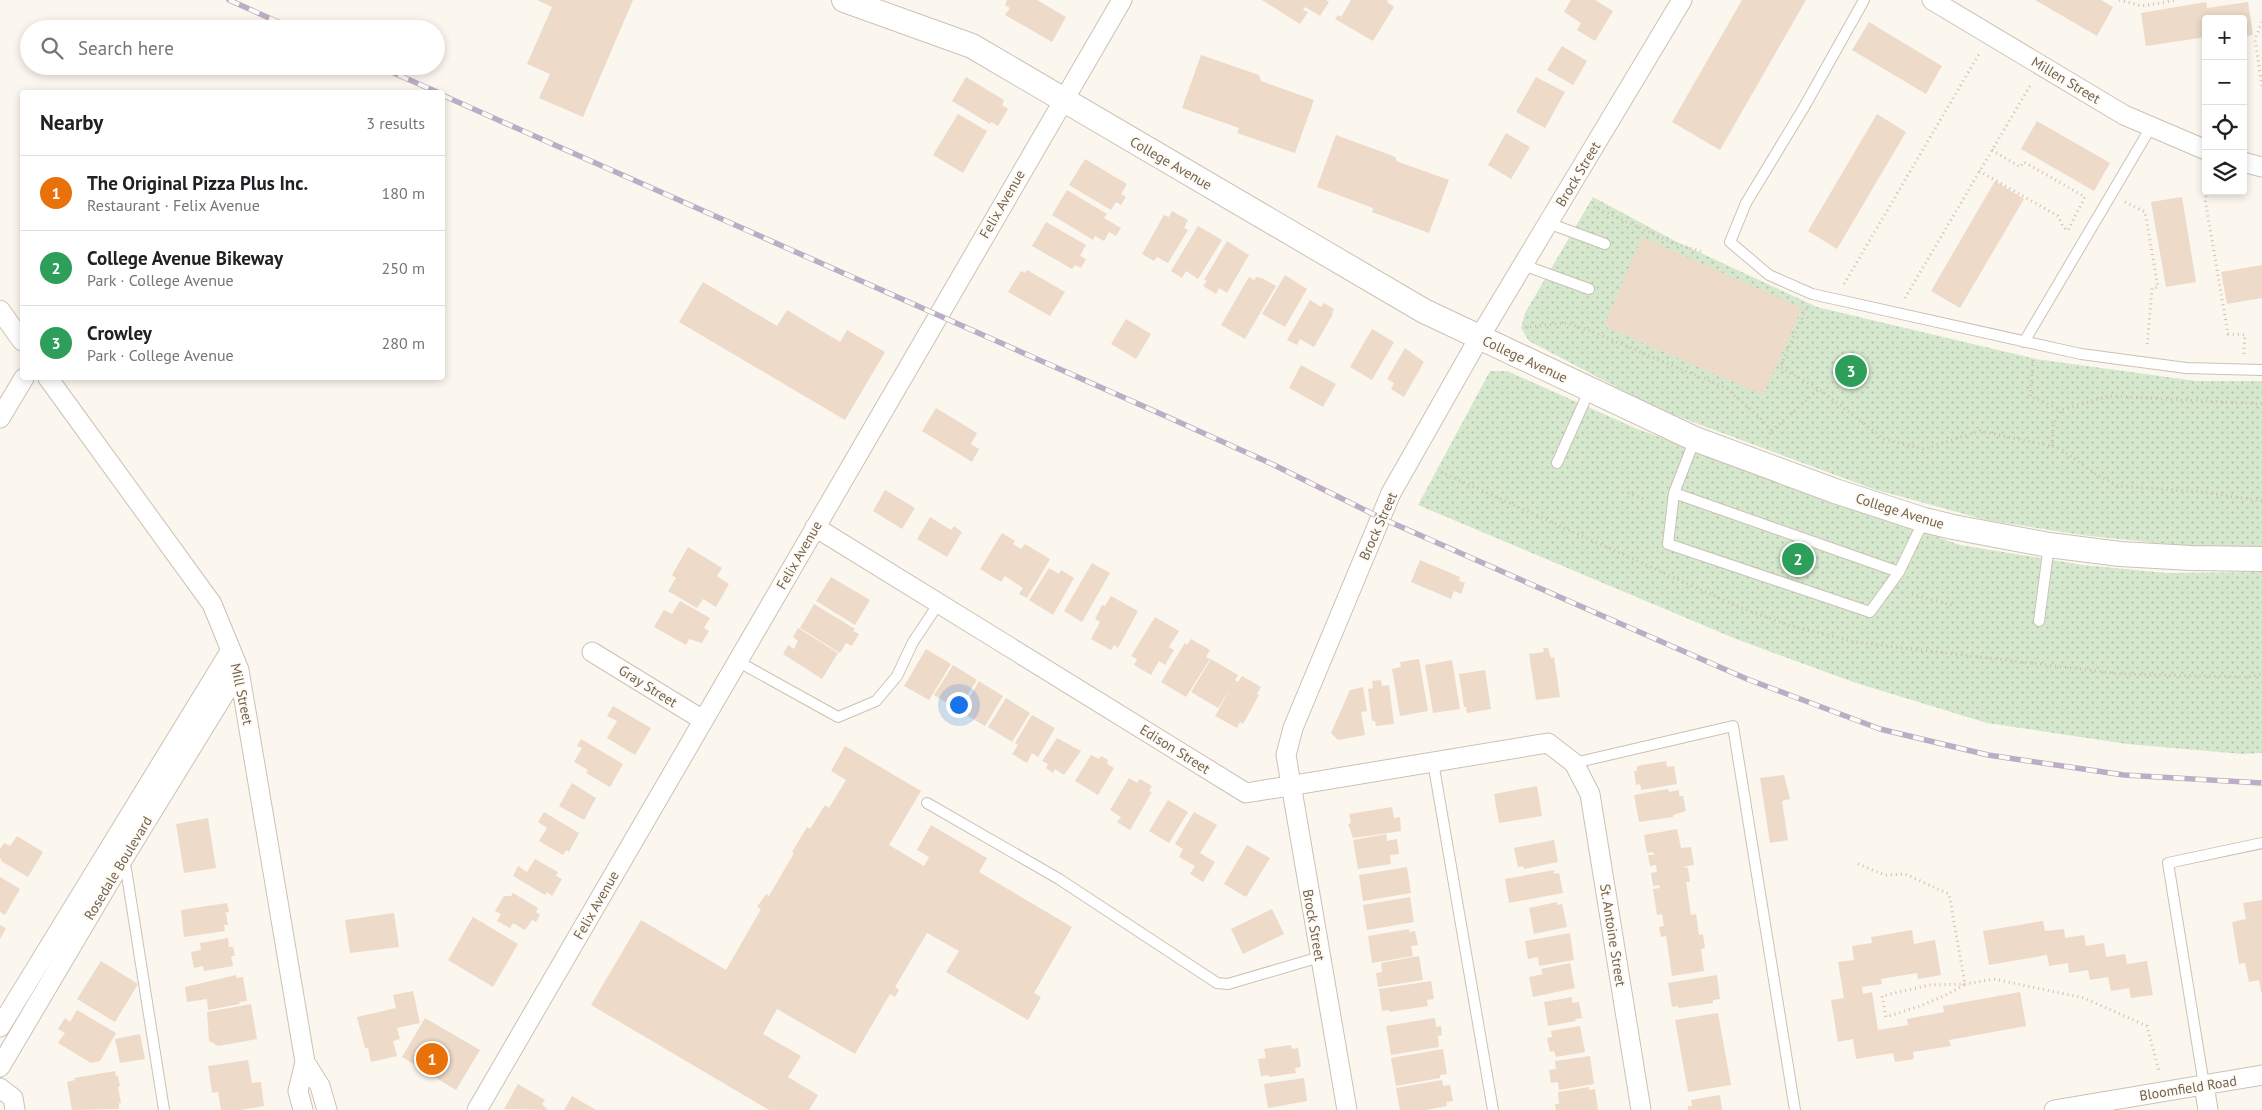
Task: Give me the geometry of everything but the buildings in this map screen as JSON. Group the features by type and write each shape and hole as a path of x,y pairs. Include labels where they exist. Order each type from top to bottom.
{"street":[{"name":"College Avenue","path":"844,0 972,46 1424,311 1695,439 1827,488 1924,520 2048,545 2120,554 2190,558 2262,559"},
{"name":"Felix Avenue","path":"477,1110 1062,100 1122,0"},
{"name":"Brock Street","path":"1347,1110 1286,755 1293,728 1392,493 1479,338 1682,0"},
{"name":"Millen Street","path":"1932,0 2124,115 2202,148"},
{"path":"2247,163 2262,167"},
{"path":"0,310 20,338"},
{"path":"0,418 23,380"},
{"name":"Mill Street","path":"49,380 212,604 239,670 305,1062 320,1086 327,1110"},
{"name":"Edison Street","path":"815,527 1246,793 1548,743 1574,763"},
{"name":"Rosedale Boulevard","path":"0,1067 113,859 231,650"},
{"name":"Gray Street","path":"592,652 703,720"},
{"name":"Rosedale Boulevard","path":"0,1027 239,670"},
{"name":"St. Antoine Street","path":"1574,763 1590,794 1641,1110"},
{"name":"Mill Street","path":"303,1110 298,1091 305,1062"},
{"name":"Bloomfield Road","path":"2055,1110 2262,1076"},
{"path":"2204,1085 2208,1110"},
{"path":"0,1088 13,1098 15,1110"}],"lane":[{"path":"1864,0 1746,203 1730,242 1769,275 1812,294 1835,300 2081,354 2186,368 2262,370"},
{"path":"2024,342 2152,127"},
{"path":"1548,223 1605,244"},
{"path":"1523,264 1589,289"},
{"path":"1556,463 1590,389"},
{"path":"1695,439 1674,493 1668,544 1870,612 1899,572 1924,520"},
{"path":"1674,493 1899,572"},
{"path":"2039,621 2048,545"},
{"path":"737,662 838,718 876,701 897,676 913,642 938,603"},
{"path":"1574,763 1733,726 1795,1110"},
{"path":"1433,762 1493,1110"},
{"path":"927,803 1059,880 1217,983 1228,984 1320,957"},
{"path":"2204,1085 2168,863 2262,842"},
{"path":"113,859 126,869 164,1110"}],"path":[{"path":"2119,0 2142,6 2177,0"},
{"path":"2262,22 2255,39 2262,87"},
{"path":"1835,300 1979,54"},
{"path":"1896,314 2031,83"},
{"path":"1992,150 2020,167 2024,162 2085,197 2068,230"},
{"path":"1980,170 2058,216 2064,228 2084,239"},
{"path":"2111,195 2145,212 2158,287 2152,288 2145,362"},
{"path":"2206,195 2228,334 2245,334 2244,370"},
{"path":"1594,207 1673,243 1703,252"},
{"path":"1808,305 1780,367 1820,390 1884,440 1924,449 1980,431 2052,446 2062,450 2097,475 2118,486 2203,492 2262,501"},
{"path":"1526,326 1566,323 1726,388 1772,431"},
{"path":"2033,360 2030,396 2061,410 2110,396 2262,404"},
{"path":"1758,436 1766,439 1772,431 1820,390"},
{"path":"2052,446 2053,425 2061,410"},
{"path":"1628,493 1644,499"},
{"path":"1912,594 1955,606"},
{"path":"1858,864 1885,875 1906,874 1949,894 1965,984"},
{"path":"1965,984 1952,993 1924,1006 1886,1016 1882,996 1929,985 1965,984 1994,979 2040,987 2084,998 2147,1026 2159,1065 2161,1092"}],"green space":[{"path":"1593,197 1675,241 1817,307 2036,359 2196,381 2262,381 2262,546 2195,547 2081,535 1986,520 1873,489 1658,409 1529,341 1521,328 1525,313"},
{"path":"1490,371 1507,371 1635,428 1960,545 2083,565 2167,573 2262,572 2262,753 2242,754 2127,744 1987,723 1856,683 1736,639 1418,505"}],"railway":[{"path":"229,0 274,20"},
{"path":"398,75 432,90"},
{"path":"445,96 1161,414 1274,465 1381,518 1747,679 1880,729 1988,755 2124,775 2262,783"}],"place":[{"name":"Crowley","path":"1851,371"},
{"name":"College Avenue Bikeway","path":"1798,559"},
{"name":"The Original Pizza Plus Inc.","path":"432,1059"}]}
